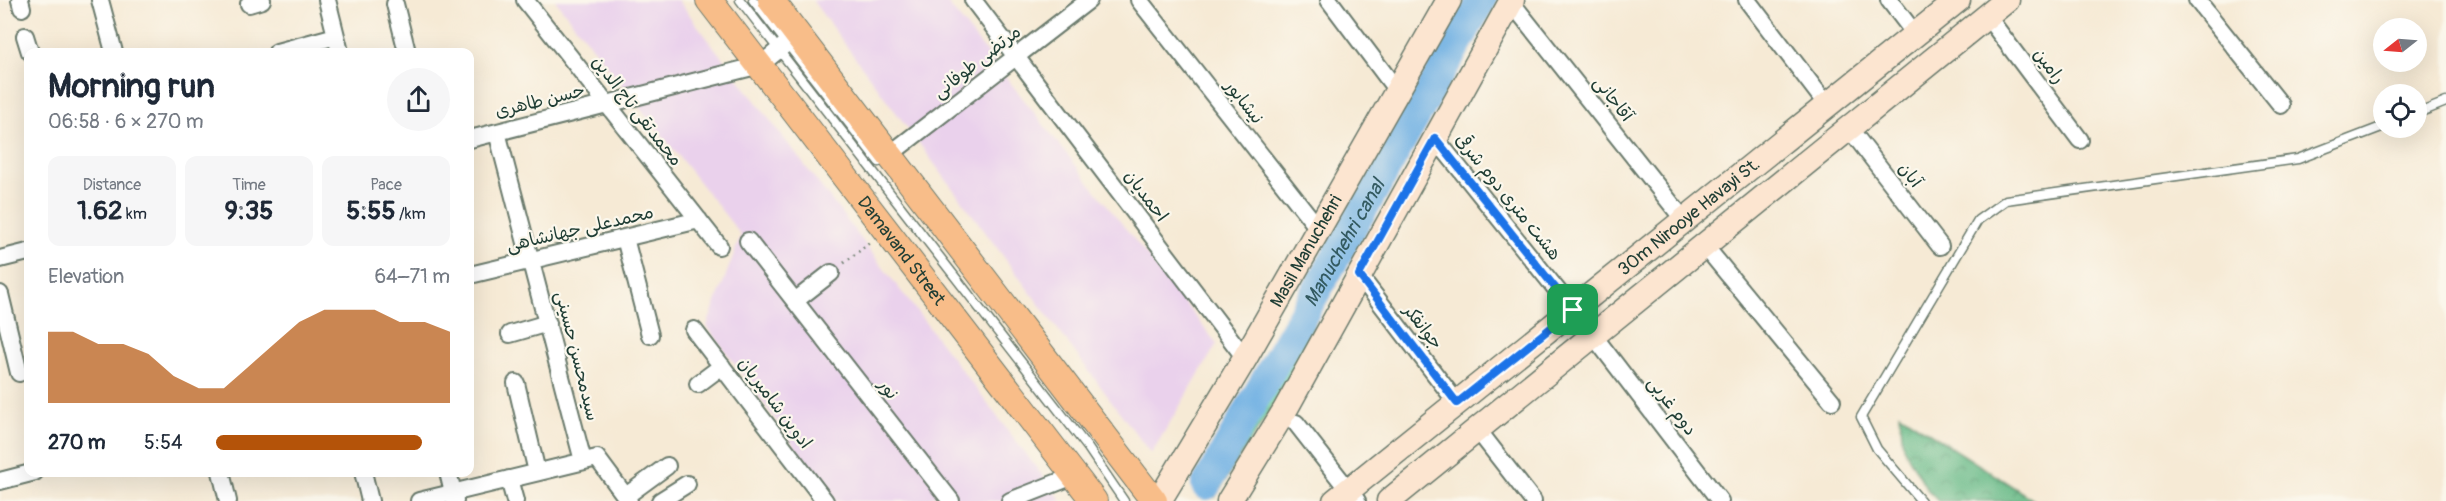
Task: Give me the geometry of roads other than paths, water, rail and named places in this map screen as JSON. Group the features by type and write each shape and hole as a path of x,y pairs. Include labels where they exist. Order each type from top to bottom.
{"main road":[{"name":"Damavand Street","path":"710,0 1095,501"},
{"path":"771,0 887,163 1154,501"},
{"name":"Masil Manuchehri","path":"1159,501 1245,358 1449,0"},
{"name":"30m Nirooye Havayi St.","path":"1347,498 1457,403 1958,0"},
{"name":"30m Nirooye Havayi St.","path":"1389,501 2007,0"},
{"path":"1229,501 1290,417 1359,275 1512,1"}],"street":[{"path":"100,0 113,48"},
{"path":"308,48 338,44 327,0"},
{"name":"محمدتقی تاج الدین","path":"525,0 719,246"},
{"name":"احمدیان","path":"973,0 1245,358"},
{"name":"مرتضی طوفانی","path":"887,163 1089,0"},
{"name":"نیشابور","path":"1139,0 1318,228"},
{"path":"1329,0 1398,92"},
{"path":"1747,0 1827,105"},
{"path":"1889,0 1915,34"},
{"path":"2197,0 2281,105"},
{"name":"آقاجانی","path":"1512,1 1684,220"},
{"path":"395,4 405,48"},
{"name":"رامین","path":"1987,16 2080,140"},
{"path":"760,65 797,35"},
{"name":"حسن طاهری","path":"474,138 760,65"},
{"name":"آبان","path":"1849,128 1940,246"},
{"name":"سیدمحسن حسینی","path":"497,132 548,323 590,460 628,499"},
{"name":"هشت متری دوم شرقی","path":"1435,138 1573,310"},
{"name":"محمدعلی جهانشاهی","path":"474,274 699,220"},
{"path":"625,238 650,335"},
{"name":"نور","path":"748,241 951,501"},
{"path":"1704,245 1832,401"},
{"path":"0,259 24,253"},
{"path":"795,301 831,273"},
{"name":"جوانفکر","path":"1359,275 1457,403"},
{"path":"0,294 19,373"},
{"path":"510,334 548,323"},
{"name":"ادوین شامیریان","path":"694,330 825,501"},
{"name":"دوم غربی","path":"1593,335 1720,501"},
{"path":"698,384 722,366"},
{"path":"516,383 537,472"},
{"path":"1290,417 1347,498"},
{"path":"1477,429 1533,501"},
{"path":"419,501 454,497 509,479 590,460"},
{"path":"628,499 667,466"},
{"path":"0,481 24,475"},
{"path":"1010,501 1076,476"},
{"path":"222,477 228,501"},
{"path":"364,477 370,501"},
{"path":"449,477 454,497"},
{"path":"509,479 514,501"},
{"path":"660,501 687,484"}],"lane":[{"path":"740,0 1088,448 1124,501"},
{"path":"753,0 887,163"},
{"path":"2427,110 2446,102"},
{"path":"1922,501 1877,449 1861,417 1978,220 2006,200 2298,159 2373,130"},
{"path":"1062,397 1143,501"}],"waterway":[{"name":"Manuchehri canal","path":"1206,485 1482,0"}]}
